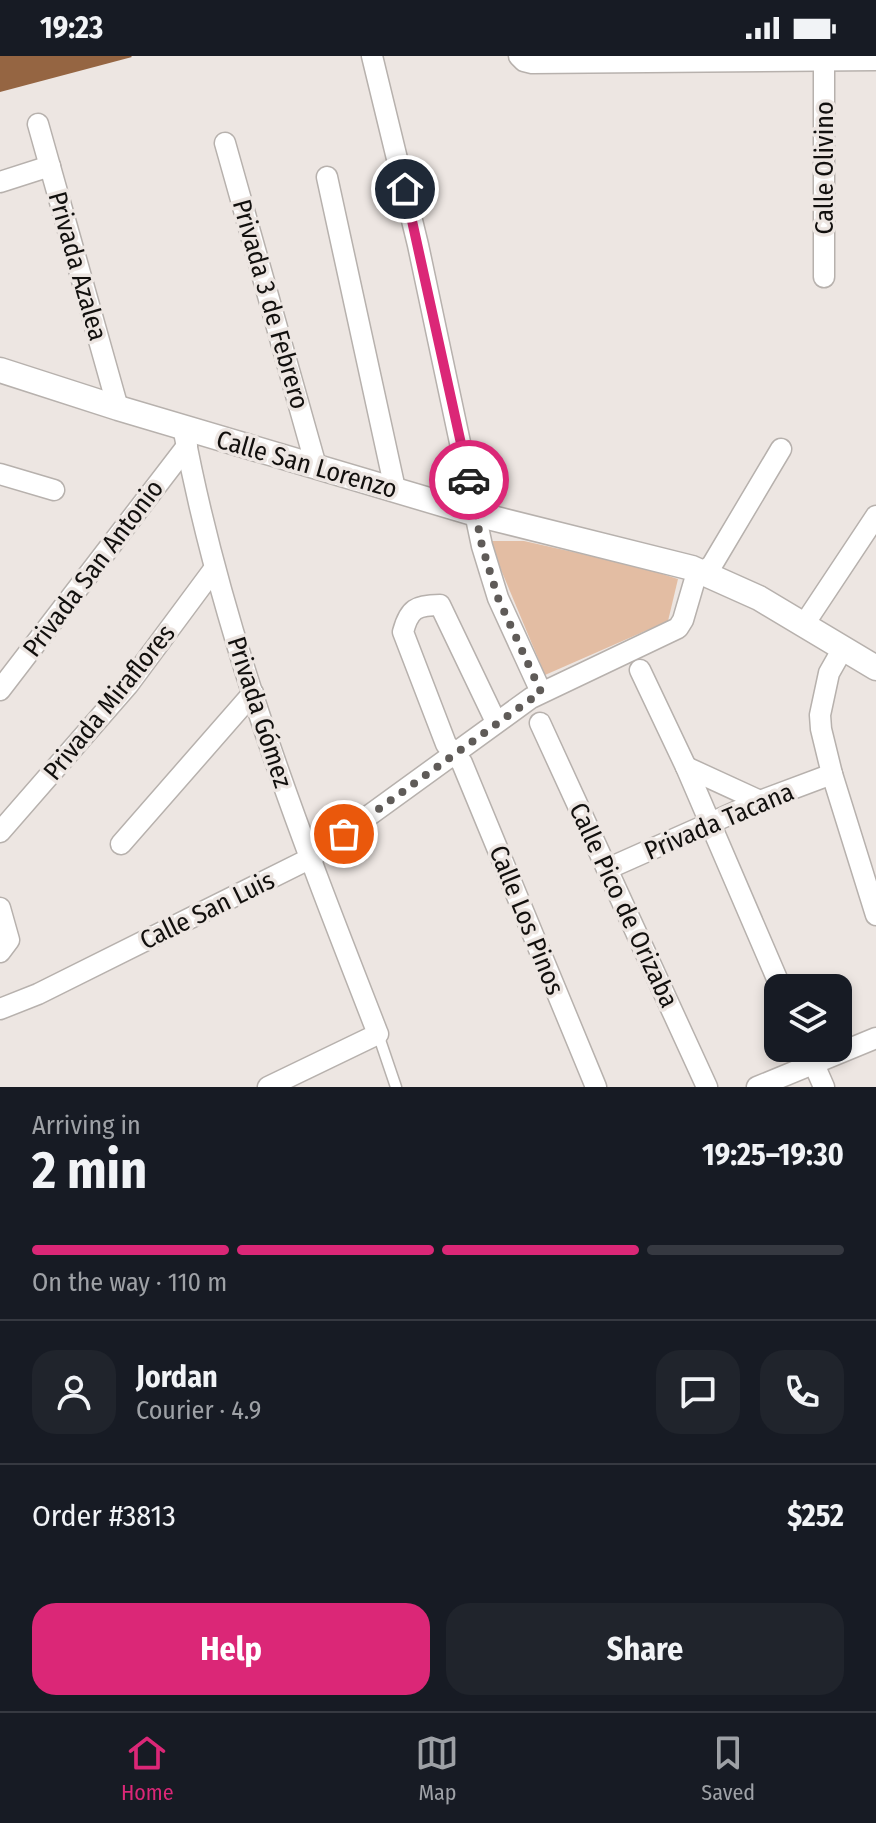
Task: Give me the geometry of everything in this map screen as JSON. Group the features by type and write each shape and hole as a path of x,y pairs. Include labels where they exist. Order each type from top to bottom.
{"street":[{"path":"372,56 418,245 482,546 498,598 541,692"},
{"name":"Calle Olivino","path":"824,58 824,277"},
{"path":"522,59 876,60"},
{"name":"Privada Azalea","path":"38,124 118,408"},
{"name":"Privada 3 de Febrero","path":"225,143 316,466"},
{"path":"0,182 50,166"},
{"path":"327,177 395,489"},
{"name":"Calle San Lorenzo","path":"0,370 118,408 185,437 316,466 476,514 703,572 759,598 876,668"},
{"name":"Privada Gómez","path":"185,437 214,569 253,693 309,859 378,1034"},
{"name":"Privada San Antonio","path":"0,690 185,437"},
{"name":"Calle San Luis","path":"0,1009 51,987 309,859 541,692 678,628 695,579 712,565 781,449"},
{"path":"0,474 54,490"},
{"path":"803,626 876,516"},
{"name":"Privada Miraflores","path":"0,832 128,685 214,569"},
{"name":"Calle Los Pinos","path":"496,722 440,605 421,605 407,616 403,632 446,744 462,763 596,1087"},
{"path":"842,650 829,673 820,715 821,729 876,915"},
{"path":"640,670 686,767 775,974"},
{"path":"121,844 253,693"},
{"name":"Calle Pico de Orizaba","path":"540,723 707,1087"},
{"path":"686,767 760,801"},
{"name":"Privada Tacana","path":"607,869 760,801 832,774"},
{"path":"0,908 8,935 4,948"},
{"path":"268,1087 378,1034"},
{"path":"852,1045 876,1038"},
{"path":"757,1087 800,1062"},
{"path":"813,1062 824,1087"}],"lane":[{"name":"Privada Gómez","path":"378,1034 396,1087"}],"shaded area":[{"path":"489,541 524,541 640,567 678,579 668,621 545,675"}],"building":[{"path":"0,56 131,56 132,57 0,92"}],"way so far":[{"path":"344,834 541,692 506,620 490,575 469,480"}],"route":[{"path":"405,189 469,480"}]}
